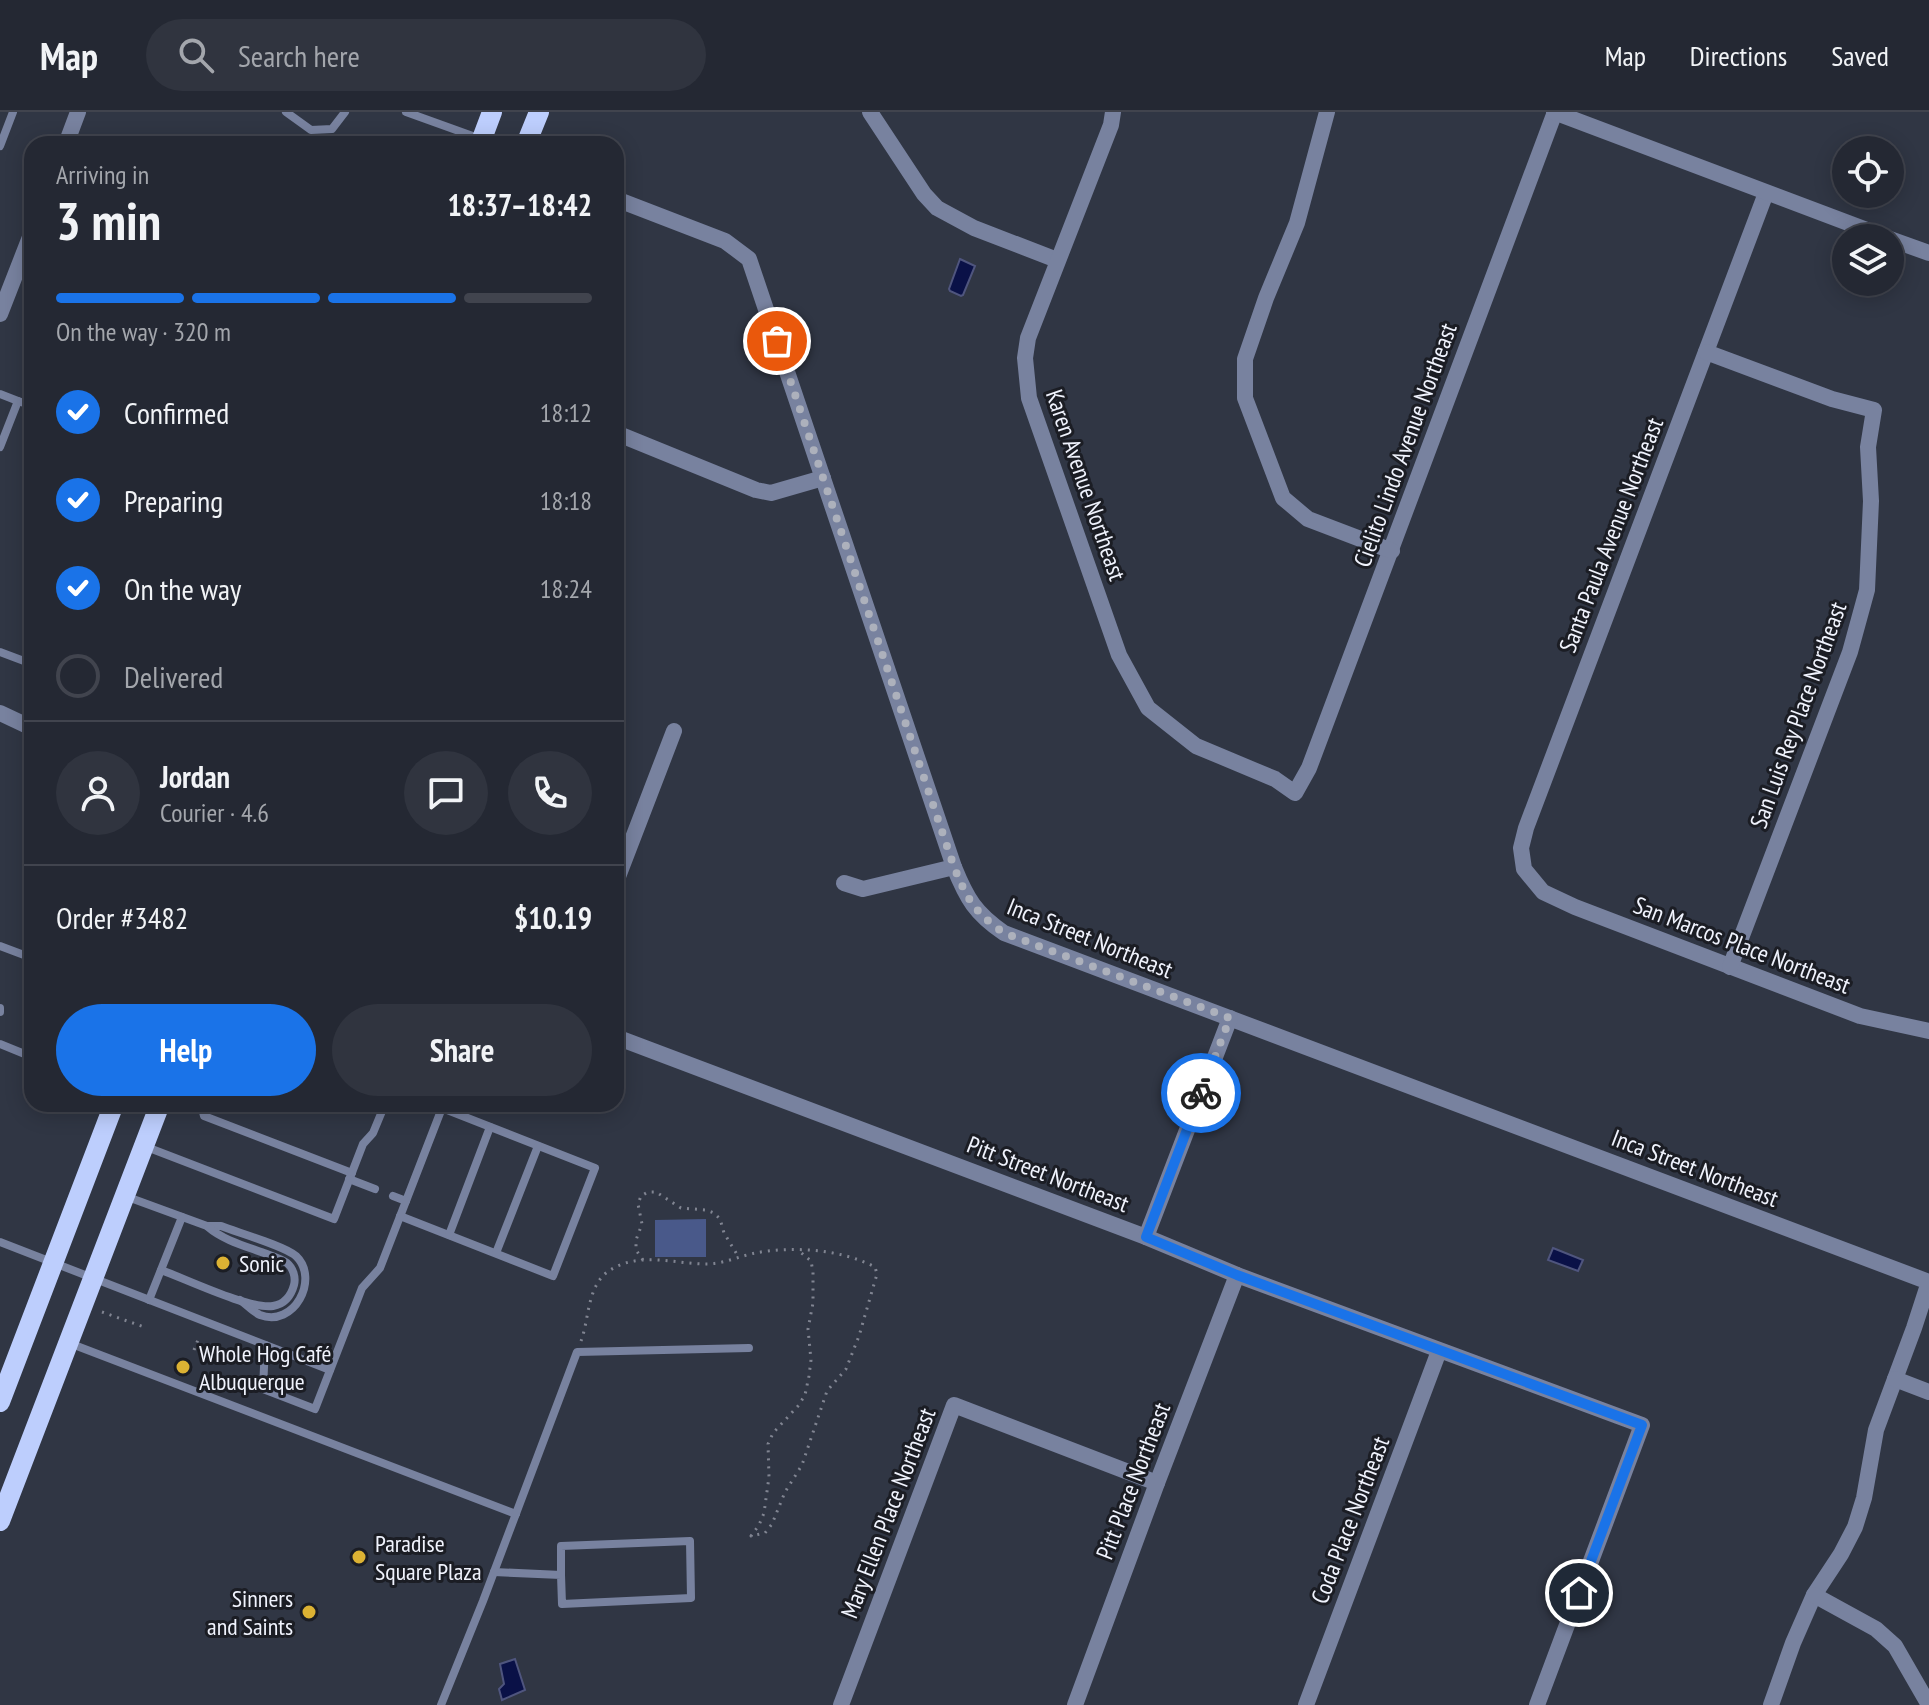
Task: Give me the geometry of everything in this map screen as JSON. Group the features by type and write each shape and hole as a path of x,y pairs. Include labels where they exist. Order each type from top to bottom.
{"main road":[{"path":"485,136 492,112"},
{"path":"529,136 539,112"},
{"path":"0,1402 111,1112"},
{"path":"0,1521 157,1112"}],"street":[{"path":"69,136 78,112"},
{"path":"870,112 924,194 937,208 974,228 1057,260"},
{"name":"Karen Avenue Northeast","path":"1113,112 1111,125 1028,338 1025,358 1029,398 1119,655 1148,708 1196,746 1275,779 1295,793"},
{"path":"1327,112 1297,223 1245,359 1245,398 1283,498 1308,519 1392,551"},
{"path":"1555,112 1851,224"},
{"name":"Cielito Lindo Avenue Northeast","path":"1295,793 1309,768 1392,551 1555,112"},
{"name":"Santa Paula Avenue Northeast","path":"1543,892 1524,869 1521,848 1526,828 1766,193"},
{"name":"Inca Street Northeast","path":"624,202 725,241 749,259 954,867 967,899 986,921 1004,933 1929,1282"},
{"path":"1904,244 1929,253"},
{"path":"0,314 24,252"},
{"name":"San Luis Rey Place Northeast","path":"1706,352 1832,399 1874,410 1868,447 1871,501 1867,590 1850,652 1730,967"},
{"path":"624,436 756,490 771,493 823,478"},
{"path":"0,713 24,724"},
{"path":"624,861 674,731"},
{"path":"844,883 863,889 954,867"},
{"name":"San Marcos Place Northeast","path":"1543,892 1860,1016 1929,1031"},
{"path":"1146,1237 1230,1018"},
{"name":"Pitt Street Northeast","path":"624,1040 1146,1237 1237,1275 1642,1425 1537,1705"},
{"name":"Pitt Place Northeast","path":"1075,1705 1237,1275"},
{"path":"1771,1705 1814,1595 1855,1527 1864,1498 1876,1430 1929,1282"},
{"name":"Coda Place Northeast","path":"1306,1705 1439,1351"},
{"path":"1895,1379 1929,1392"},
{"name":"Mary Ellen Place Northeast","path":"841,1705 954,1405 1157,1483"},
{"path":"1814,1595 1876,1629 1895,1646 1929,1705"}],"lane":[{"path":"0,146 13,112"},
{"path":"286,112 311,130 332,129 345,112"},
{"path":"406,112 468,136"},
{"path":"0,394 24,403"},
{"path":"0,447 18,401"},
{"path":"0,652 24,661"},
{"path":"0,946 24,955"},
{"path":"0,1044 24,1054"},
{"path":"203,1112 204,1116 351,1176 375,1189"},
{"path":"144,1146 334,1219 363,1144 373,1133 382,1112"},
{"path":"265,1345 263,1389 315,1409 362,1288 380,1268 440,1112"},
{"path":"400,1216 553,1276 595,1168 452,1112"},
{"path":"449,1235 490,1127"},
{"path":"496,1253 538,1146"},
{"path":"124,1196 207,1226 217,1235 279,1258 289,1265 295,1283 283,1303 271,1307 240,1300 161,1270"},
{"path":"393,1196 406,1201"},
{"path":"149,1300 182,1217"},
{"path":"0,1242 330,1370"},
{"path":"68,1343 516,1514"},
{"path":"441,1705 577,1352 749,1348"},
{"path":"690,1541 691,1598 562,1604 561,1575 561,1546 690,1541"},
{"path":"494,1572 561,1575"}],"path":[{"path":"643,1260 636,1250 642,1224 638,1204 641,1196 648,1192 656,1192 681,1208 714,1213 738,1256"},
{"path":"577,1352 587,1327 587,1314 596,1287 604,1275 626,1262 669,1259 718,1263 738,1256 789,1247 864,1261 875,1267 877,1274 846,1369 827,1391 802,1465 765,1533 751,1536 764,1513 769,1477 768,1444 773,1433 805,1395 811,1360 808,1329 813,1303 813,1272 811,1261 798,1250"},
{"path":"98,1311 144,1327 143,1330"},
{"path":"194,1350 199,1337"}],"shaded area":[{"path":"960,259 975,266 961,296 949,289"},
{"path":"706,1219 706,1257 655,1257 655,1220"},
{"path":"1553,1248 1583,1260 1578,1271 1548,1260"},
{"path":"515,1659 525,1690 502,1700 499,1689 504,1684 500,1664"}],"way so far":[{"path":"777,341 967,899 986,921 1004,933 1230,1018 1201,1093"}],"place":[{"name":"Sonic","path":"223,1263"},
{"name":"Whole Hog Café Albuquerque","path":"183,1367"},
{"name":"Paradise Square Plaza","path":"359,1557"},
{"name":"Sinners and Saints","path":"309,1612"}],"route":[{"path":"1201,1093 1146,1237 1237,1275 1642,1425 1579,1593"}]}
